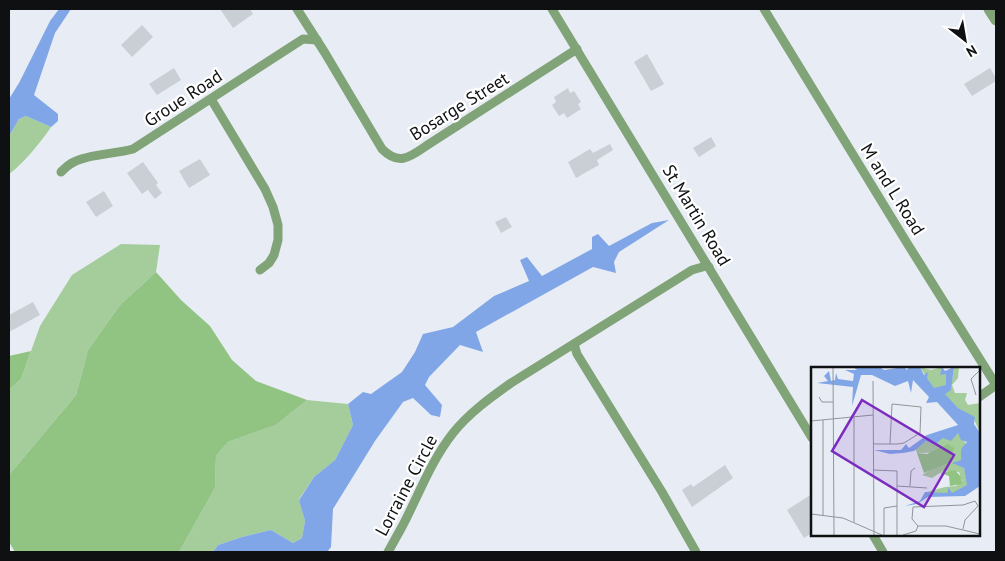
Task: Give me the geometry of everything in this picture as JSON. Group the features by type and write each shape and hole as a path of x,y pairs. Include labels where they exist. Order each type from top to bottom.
{"street":[{"path":"297,9 317,40"},
{"name":"St Martin Road","path":"552,9 811,436"},
{"name":"M and L Road","path":"764,9 907,244 996,385"},
{"path":"989,9 996,20"},
{"name":"Groue Road","path":"61,172 73,162 82,158 134,149 303,40 317,40"},
{"name":"Bosarge Street","path":"317,40 382,149 389,156 396,158 410,156 577,49"},
{"path":"212,99 265,189 273,207 278,225 278,240 274,255 269,263 260,270"},
{"name":"Lorraine Circle","path":"388,552 437,457 453,433 485,401 692,270 706,266 709,267"},
{"path":"574,344 577,354 662,492 696,552"},
{"path":"980,396 996,385"},
{"path":"874,536 884,552"}],"green space":[{"path":"26,116 51,127 20,165 9,174 9,136 19,119"},
{"path":"121,244 160,245 156,272 120,305 88,350 76,395 9,475 9,390 21,379 40,326 72,275"},
{"path":"156,272 181,300 210,326 232,360 256,381 307,400 276,425 228,442 216,456 215,488 179,552 15,552 9,542 9,475 76,395 88,350 120,305"},
{"path":"31,351 21,379 9,390 9,356"},
{"path":"307,400 348,404 353,425 335,460 314,477 299,499 305,521 302,538 293,543 271,530 218,545 213,552 179,552 215,488 216,456 228,442 276,425"}],"water":[{"path":"59,9 71,9 55,33 34,95 58,114 58,121 51,127 26,116 19,119 9,136 9,99 50,21"},
{"path":"669,220 619,252 614,262 616,273 593,267 476,332 483,352 460,345 429,377 425,385 442,405 440,417 431,415 413,398 403,402 375,441 333,509 331,547 327,552 213,552 218,545 271,530 293,543 302,538 305,521 299,500 314,477 335,460 353,425 348,404 363,392 371,394 402,372 415,352 423,334 453,327 494,296 529,281 520,260 527,257 542,276 592,249 592,237 598,234 609,246 652,223"}],"building":[{"path":"220,9 250,9 253,14 233,28"},
{"path":"142,25 153,37 132,57 121,45"},
{"path":"647,54 664,84 651,91 634,62"},
{"path":"174,68 181,80 157,95 149,84"},
{"path":"990,68 996,81 972,96 964,84"},
{"path":"568,88 570,93 574,91 581,102 578,104 581,109 567,118 564,113 559,116 552,105 556,102 554,97"},
{"path":"711,137 716,146 699,157 693,148"},
{"path":"610,144 613,150 597,160 599,165 576,178 568,162 590,149 593,153"},
{"path":"200,159 210,175 189,188 179,171"},
{"path":"143,162 158,183 156,185 162,193 155,199 148,190 142,194 127,173"},
{"path":"104,191 113,206 96,217 86,202"},
{"path":"506,217 512,227 501,233 495,222"},
{"path":"33,302 40,315 9,332 9,315"},
{"path":"725,465 733,478 692,507 682,490 691,484 693,487"},
{"path":"811,495 811,534 804,538 787,510"}]}
